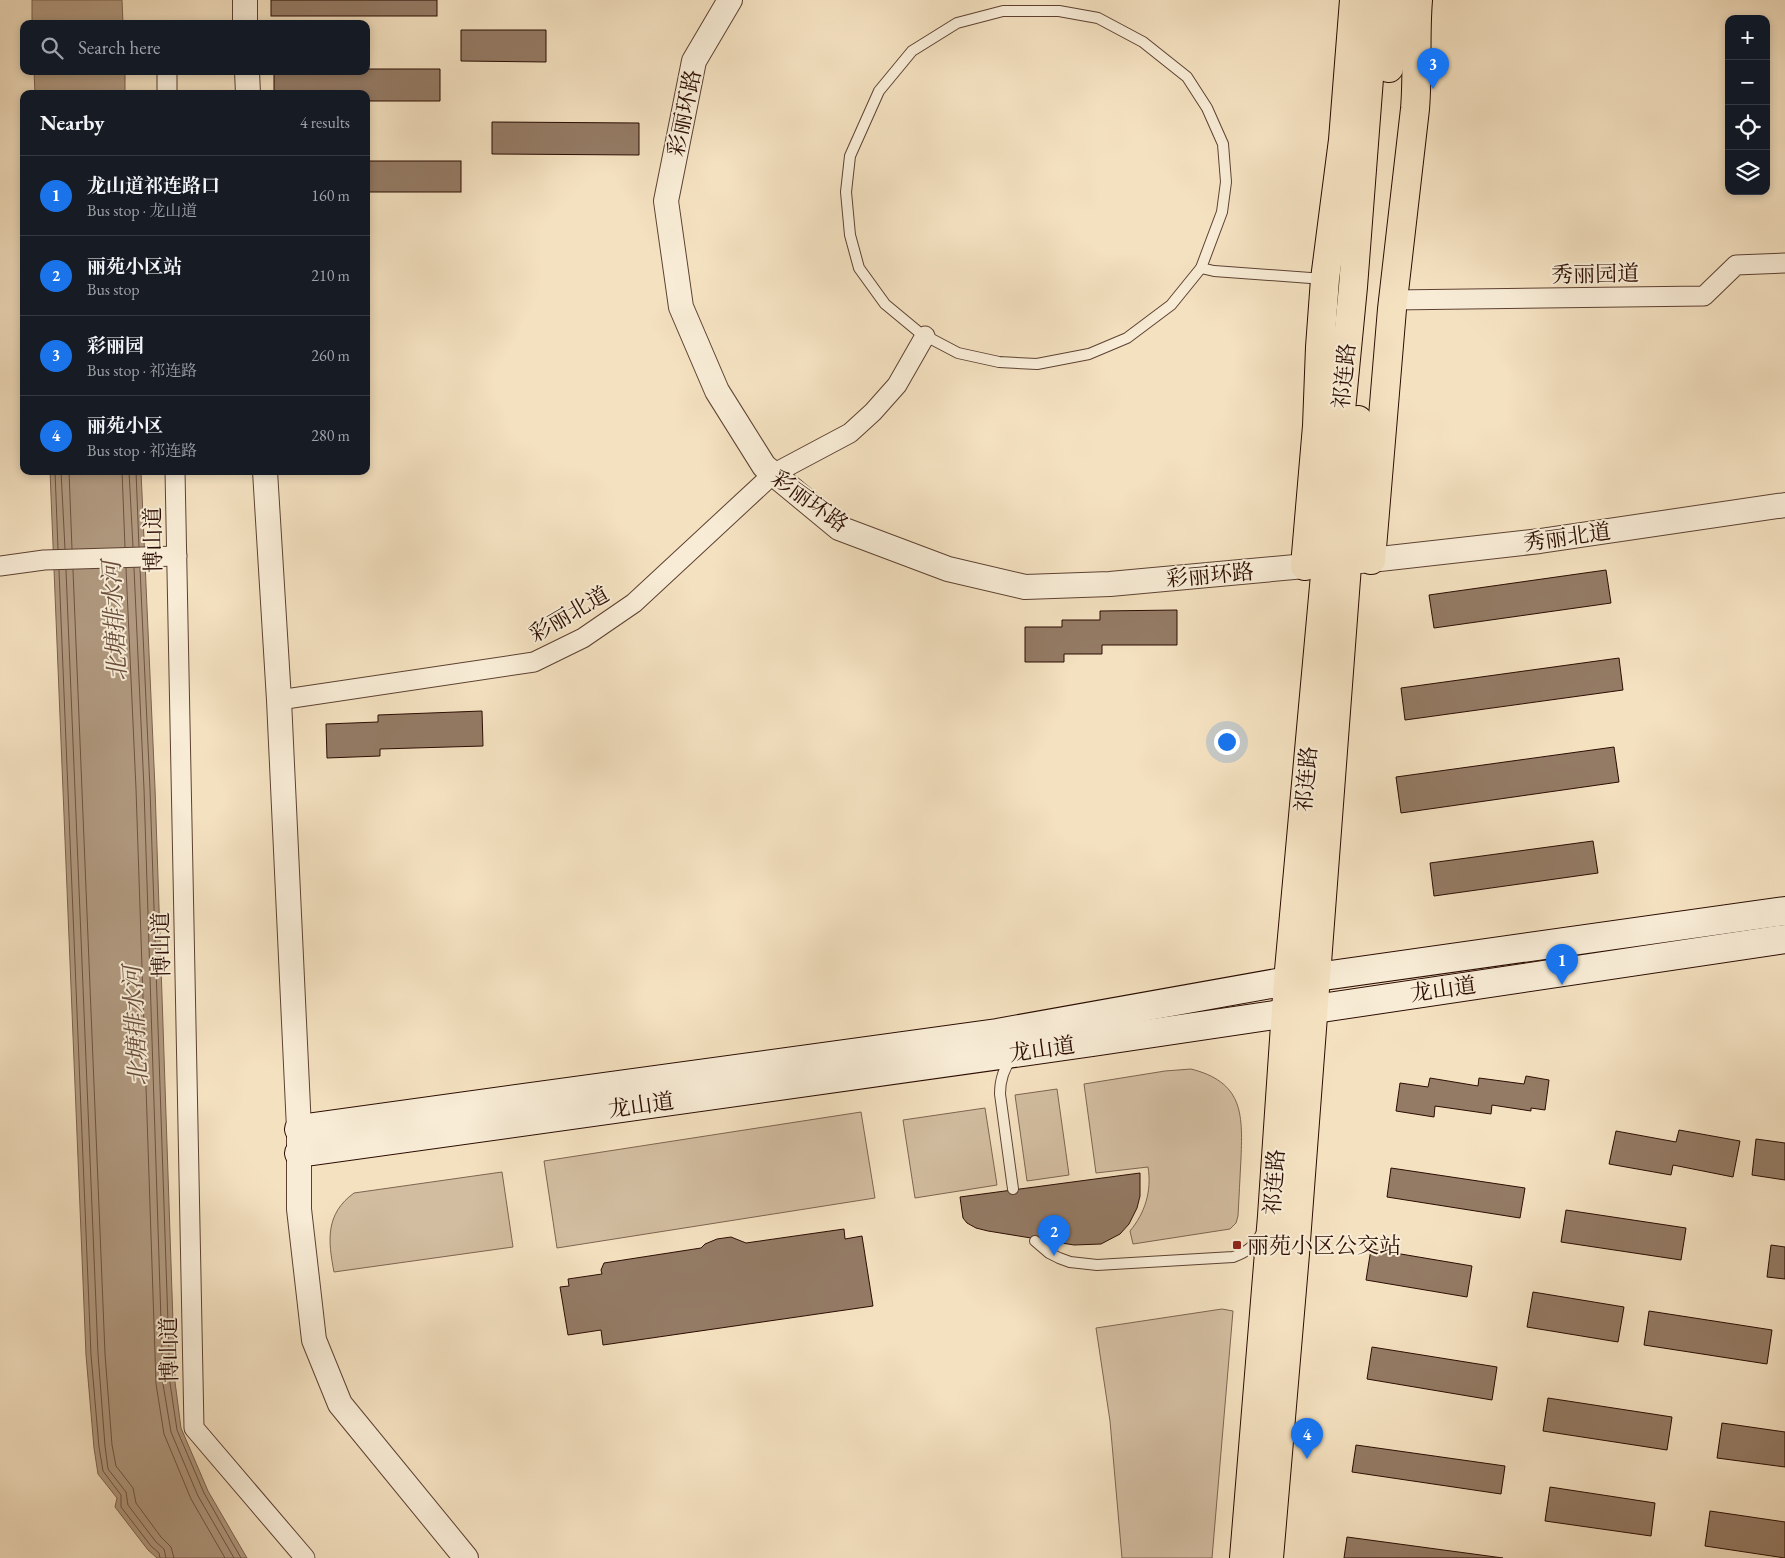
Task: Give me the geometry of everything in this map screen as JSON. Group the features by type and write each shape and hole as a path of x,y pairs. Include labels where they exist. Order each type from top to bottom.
{"main road":[{"path":"1337,563 1317,426 1319,356 1325,279 1343,140 1354,0"},
{"name":"祁连路","path":"1269,1558 1295,1254 1315,978 1353,287 1375,0"},
{"name":"祁连路","path":"1244,1558 1272,1216 1288,981 1368,298 1395,0"},
{"path":"1337,563 1393,300 1415,109 1418,0"},
{"name":"龙山道","path":"299,1141 997,1033 1288,981 1785,911"},
{"name":"龙山道","path":"299,1141 1018,1052 1785,939"}],"street":[{"path":"245,0 246,20"},
{"name":"彩丽环路","path":"723,3 694,61 666,202 681,307 716,391 764,466 839,528 948,569 1025,587 1110,584 1337,563"},
{"path":"167,75 168,90"},
{"path":"247,75 248,90"},
{"name":"秀丽园道","path":"1393,300 1704,296 1736,265 1785,263"},
{"name":"彩丽北道","path":"279,700 534,662 583,638 634,603 773,474 850,433 897,385 925,336"},
{"name":"博山道","path":"175,475 194,1428 305,1558"},
{"path":"265,475 279,700 299,1141 299,1209 314,1340 340,1404 466,1558"},
{"name":"秀丽北道","path":"1337,563 1540,541 1785,505"},
{"path":"0,566 44,560 177,556"}],"lane":[{"path":"1003,11 1059,11 1098,18 1143,42 1187,77 1207,108 1223,144 1226,182 1222,212 1201,268 1171,305 1127,338 1089,354 1037,364 999,362 958,353 925,336 885,304 858,268 850,235 846,192 850,156 879,91 912,51 957,23 1003,11"},
{"path":"1201,268 1214,272 1325,279"},
{"path":"1013,1189 1001,1107 1000,1082 1007,1065 1018,1052"},
{"path":"1035,1241 1058,1258 1070,1262 1097,1265 1232,1256 1242,1254 1252,1247 1272,1216"}],"shaded area":[{"path":"1191,1069 1221,1082 1230,1091 1240,1113 1242,1142 1236,1223 1230,1229 1133,1244 1130,1231 1140,1217 1146,1201 1149,1185 1148,1167 1096,1173 1084,1084 1165,1071"},
{"path":"1057,1089 1069,1175 1027,1181 1015,1095"},
{"path":"985,1108 997,1185 915,1198 903,1120"},
{"path":"861,1112 875,1198 557,1248 544,1161"},
{"path":"502,1172 513,1247 334,1272 330,1239 333,1219 345,1201 354,1193"},
{"path":"1222,1309 1233,1311 1212,1558 1122,1558 1110,1421 1096,1328"}],"water":[{"path":"32,0 122,0 123,20 32,20"},
{"path":"34,75 125,75 125,90 35,90"},
{"name":"北塘排水河","path":"50,475 141,475 155,788 175,1382 181,1428 208,1491 247,1558 157,1558 148,1550 115,1507 117,1498 98,1474 86,1355"}],"building":[{"path":"271,0 437,0 437,16 271,16"},
{"path":"461,30 546,30 546,62 461,61"},
{"path":"370,69 440,69 440,101 370,101 370,90 274,90 274,75 370,75"},
{"path":"492,122 639,123 639,155 492,154"},
{"path":"370,161 461,161 461,192 370,192"},
{"path":"1606,570 1611,603 1434,628 1429,595"},
{"path":"1177,610 1177,645 1102,645 1102,654 1064,654 1064,662 1025,662 1025,627 1062,627 1062,620 1100,620 1100,611"},
{"path":"1619,658 1623,690 1405,720 1401,688"},
{"path":"482,711 483,746 380,749 380,756 327,758 326,724 378,722 378,715"},
{"path":"1614,747 1619,782 1401,813 1396,777"},
{"path":"1593,841 1598,873 1434,896 1430,863"},
{"path":"1526,1076 1549,1080 1545,1110 1531,1108 1531,1111 1492,1105 1491,1114 1435,1106 1434,1117 1396,1111 1400,1083 1428,1087 1430,1078 1478,1086 1479,1078 1524,1084"},
{"path":"1679,1130 1740,1141 1733,1177 1673,1165 1671,1175 1609,1164 1616,1131 1676,1142"},
{"path":"1756,1139 1785,1143 1785,1180 1752,1175"},
{"path":"1391,1168 1525,1188 1520,1218 1387,1197"},
{"path":"1140,1173 1140,1196 1137,1208 1129,1224 1120,1234 1101,1244 1074,1245 988,1231 976,1228 967,1223 963,1218 960,1197"},
{"path":"1566,1210 1686,1228 1681,1260 1561,1242"},
{"path":"844,1229 845,1239 862,1236 873,1306 603,1345 601,1330 568,1335 560,1287 569,1286 568,1279 602,1274 601,1270 604,1263 701,1248 705,1244 717,1239 731,1237 746,1243"},
{"path":"1771,1245 1785,1247 1785,1279 1767,1277"},
{"path":"1371,1249 1472,1266 1467,1297 1366,1280"},
{"path":"1533,1292 1624,1307 1618,1342 1527,1327"},
{"path":"1649,1311 1772,1330 1767,1364 1644,1345"},
{"path":"1372,1347 1497,1367 1492,1400 1367,1379"},
{"path":"1548,1398 1672,1417 1667,1450 1543,1431"},
{"path":"1722,1423 1785,1432 1785,1467 1717,1458"},
{"path":"1356,1445 1505,1466 1501,1494 1352,1472"},
{"path":"1550,1487 1655,1503 1651,1536 1545,1521"},
{"path":"1710,1511 1785,1522 1785,1558 1705,1546"},
{"path":"1347,1537 1503,1558 1344,1558"}],"place":[{"name":"彩丽园","path":"1433,89"},
{"name":"龙山道祁连路口","path":"1562,985"},
{"name":"丽苑小区公交站","path":"1237,1245"},
{"name":"丽苑小区站","path":"1054,1256"},
{"name":"丽苑小区","path":"1307,1459"}]}
